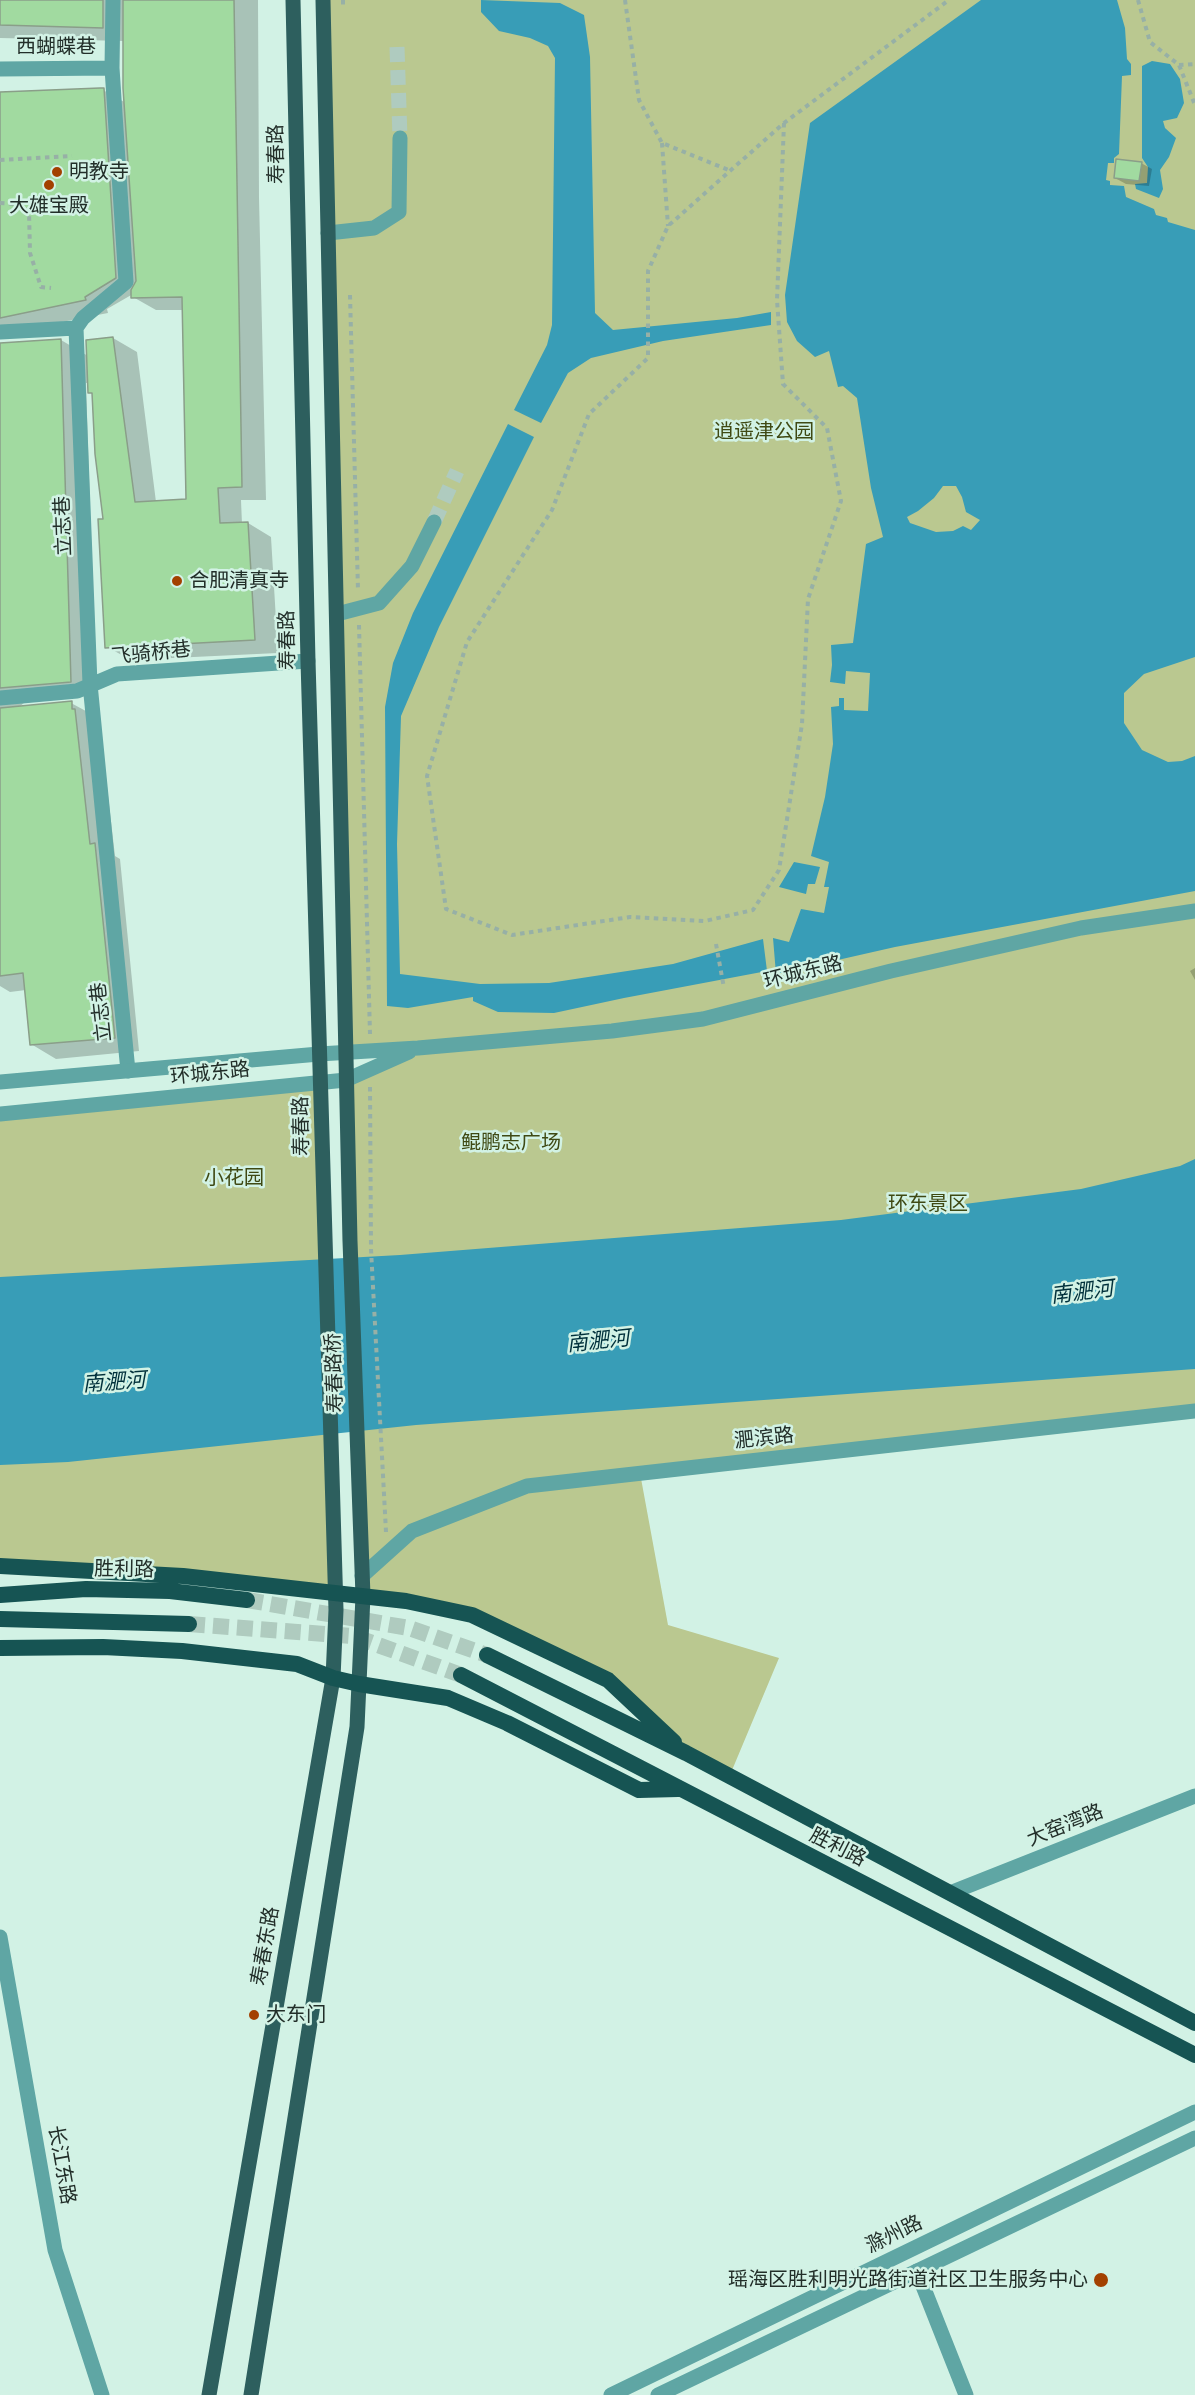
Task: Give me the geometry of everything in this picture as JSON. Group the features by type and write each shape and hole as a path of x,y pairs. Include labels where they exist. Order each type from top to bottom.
{"highway":[{"path":"0,1566 183,1576 406,1601 472,1615 608,1680 686,1754"},
{"name":"胜利路","path":"0,1595 87,1589 170,1591 247,1600"},
{"path":"0,1618 189,1624"},
{"path":"0,1648 103,1647 182,1651 297,1664 333,1678 359,1684 448,1698 507,1723 639,1790 680,1789"},
{"name":"胜利路","path":"487,1655 686,1754 1195,2023"},
{"name":"胜利路","path":"461,1676 1195,2055"}],"main road":[{"name":"寿春路","path":"294,0 308,661 325,1242"},
{"path":"322,0 346,1080"},
{"name":"寿春路桥","path":"346,1080 362,1576"},
{"name":"寿春路桥","path":"325,1242 334,1502"},
{"name":"寿春东路","path":"209,2395 333,1678 336,1594 334,1502"},
{"path":"250,2395 357,1727 362,1576"}],"street":[{"path":"0,332 76,328 83,318 126,282 112,68 113,0"},
{"name":"西蝴蝶巷","path":"0,69 112,68"},
{"path":"328,233 374,228 399,212 400,138"},
{"name":"立志巷","path":"76,328 90,684 128,1071"},
{"path":"337,614 379,603 412,566 434,522"},
{"name":"飞骑桥巷","path":"0,698 77,691 117,674 308,661"},
{"name":"环城东路","path":"0,1082 612,1031 703,1019 891,971 1081,928 1195,911"},
{"name":"环城东路","path":"0,1114 346,1080 418,1048"},
{"name":"淝滨路","path":"362,1576 412,1531 527,1486 1195,1412"},
{"name":"大窑湾路","path":"950,1893 1195,1796"},
{"name":"长江东路","path":"0,1937 56,2250 102,2395"},
{"name":"滁州路","path":"611,2395 1195,2112"},
{"path":"658,2395 1195,2138"},
{"path":"917,2271 966,2395"}],"path":[{"path":"625,0 639,100 662,143 669,226"},
{"path":"784,123 777,300 783,384 827,428 841,501 808,599 802,724 779,870 753,910 705,921 630,917 512,935 446,909 427,777 467,642 552,510 589,414 648,358 648,271 669,226 784,123 949,0"},
{"path":"1138,0 1150,42 1179,65 1195,105"},
{"path":"1179,65 1195,64"},
{"path":"662,143 731,171"},
{"path":"0,160 72,156"},
{"path":"0,203 15,204 29,212 30,253 41,287 51,288"},
{"path":"716,944 724,988"},
{"path":"371,1249 387,1553"}],"green space":[{"name":"逍遥津公园","path":"323,0 1195,0 1195,1411 640,1473 668,1625 779,1658 730,1775 686,1753 608,1680 472,1615 363,1596 346,1080 416,1048 346,1052"},
{"name":"小花园","path":"321,1083 335,1594 0,1566 0,1114"}],"water":[{"path":"481,0 560,3 584,15 590,57 595,313 613,330 737,318 771,312 771,325 663,341 591,358 568,373 541,423 514,410 547,345 552,325 555,58 548,46 530,38 499,31 481,12"},
{"path":"981,0 1117,0 1125,28 1127,59 1131,64 1131,75 1122,76 1119,154 1114,158 1114,163 1108,163 1106,180 1110,181 1110,185 1124,186 1126,197 1154,209 1156,215 1167,218 1168,222 1195,230 1195,657 1144,674 1124,693 1124,723 1142,750 1168,762 1182,761 1195,756 1195,891 895,947 776,974 773,938 789,942 801,909 824,913 829,887 824,887 829,862 811,856 825,797 833,744 831,707 839,706 839,698 844,698 844,710 868,711 870,673 846,671 845,684 830,682 831,645 853,643 866,544 883,537 871,488 857,398 843,386 838,387 829,351 815,357 797,341 787,322 785,295 810,123","holes":["943,486 956,486 966,512 980,520 971,530 963,526 953,531 936,532 910,523 907,517 934,498"]},
{"path":"1152,61 1170,64 1180,79 1184,103 1177,118 1163,121 1165,128 1176,138 1169,157 1160,170 1163,189 1159,198 1136,189 1135,184 1147,183 1148,167 1142,158 1142,66"},
{"path":"508,424 534,437 439,627 401,716 397,844 400,974 480,984 549,983 673,964 763,939 767,971 554,1013 498,1012 473,1001 473,997 408,1008 387,1006 385,707 393,663 413,613"},
{"path":"794,862 820,867 815,884 808,884 806,894 779,887"},
{"name":"南淝河","path":"1195,1159 1195,1369 416,1425 68,1462 0,1465 0,1277 400,1255 841,1220 1081,1189 1180,1166"}],"building":[{"path":"0,0 103,0 103,28 0,25"},
{"path":"123,0 234,0 242,487 218,488 220,523 248,522 255,640 105,648 98,519 103,519 95,454 92,393 88,393 86,340 113,337 135,502 186,499 182,297 131,298 131,290 136,281 123,88"},
{"name":"明教寺","path":"104,88 116,278 85,297 86,300 0,318 0,92"},
{"path":"1116,159 1142,162 1139,181 1114,178"},
{"path":"61,339 71,682 0,688 0,343"},
{"path":"72,701 72,709 75,709 90,844 95,843 115,1038 30,1045 23,973 0,976 0,708"}],"tunnel":[{"path":"397,47 400,138"},
{"path":"434,522 457,471"},
{"path":"247,1600 409,1628 487,1655"},
{"path":"189,1624 353,1636 461,1675"}],"place":[{"name":"明教寺","path":"57,172"},
{"name":"大雄宝殿","path":"49,185"},
{"name":"合肥清真寺","path":"177,581"},
{"name":"大东门","path":"254,2015"},
{"name":"瑶海区胜利明光路街道社区卫生服务中心","path":"1101,2280"}],"park label":[{"name":"鲲鹏志广场","path":"511,1143"},
{"name":"环东景区","path":"928,1204"}]}
